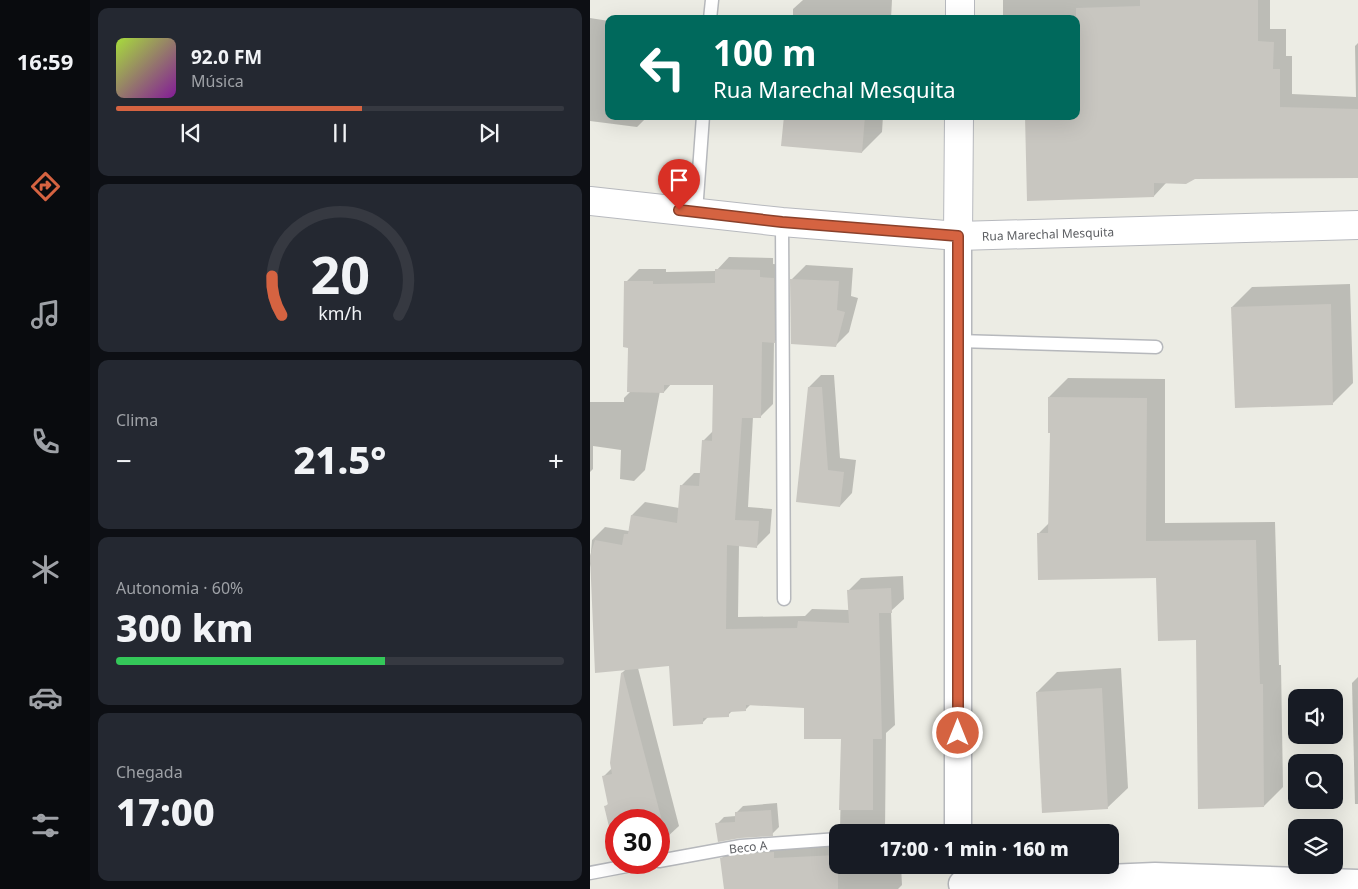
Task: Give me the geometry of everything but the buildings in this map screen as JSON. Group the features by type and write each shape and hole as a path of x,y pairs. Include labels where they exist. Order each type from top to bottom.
{"street":[{"path":"960,0 960,15"},
{"path":"950,824 958,341 959,120"},
{"name":"Rua Marechal Mesquita","path":"590,202 782,222 958,236 1358,225"},
{"path":"962,879 1156,883 1358,883"}],"lane":[{"path":"710,15 712,0"},
{"path":"696,212 703,120"},
{"path":"782,222 784,599"},
{"path":"958,341 1156,347"},
{"name":"Beco A","path":"670,859 741,846 829,840"},
{"path":"590,873 605,870"}],"route":[{"path":"679,210 782,222 958,236 958,733"}]}
